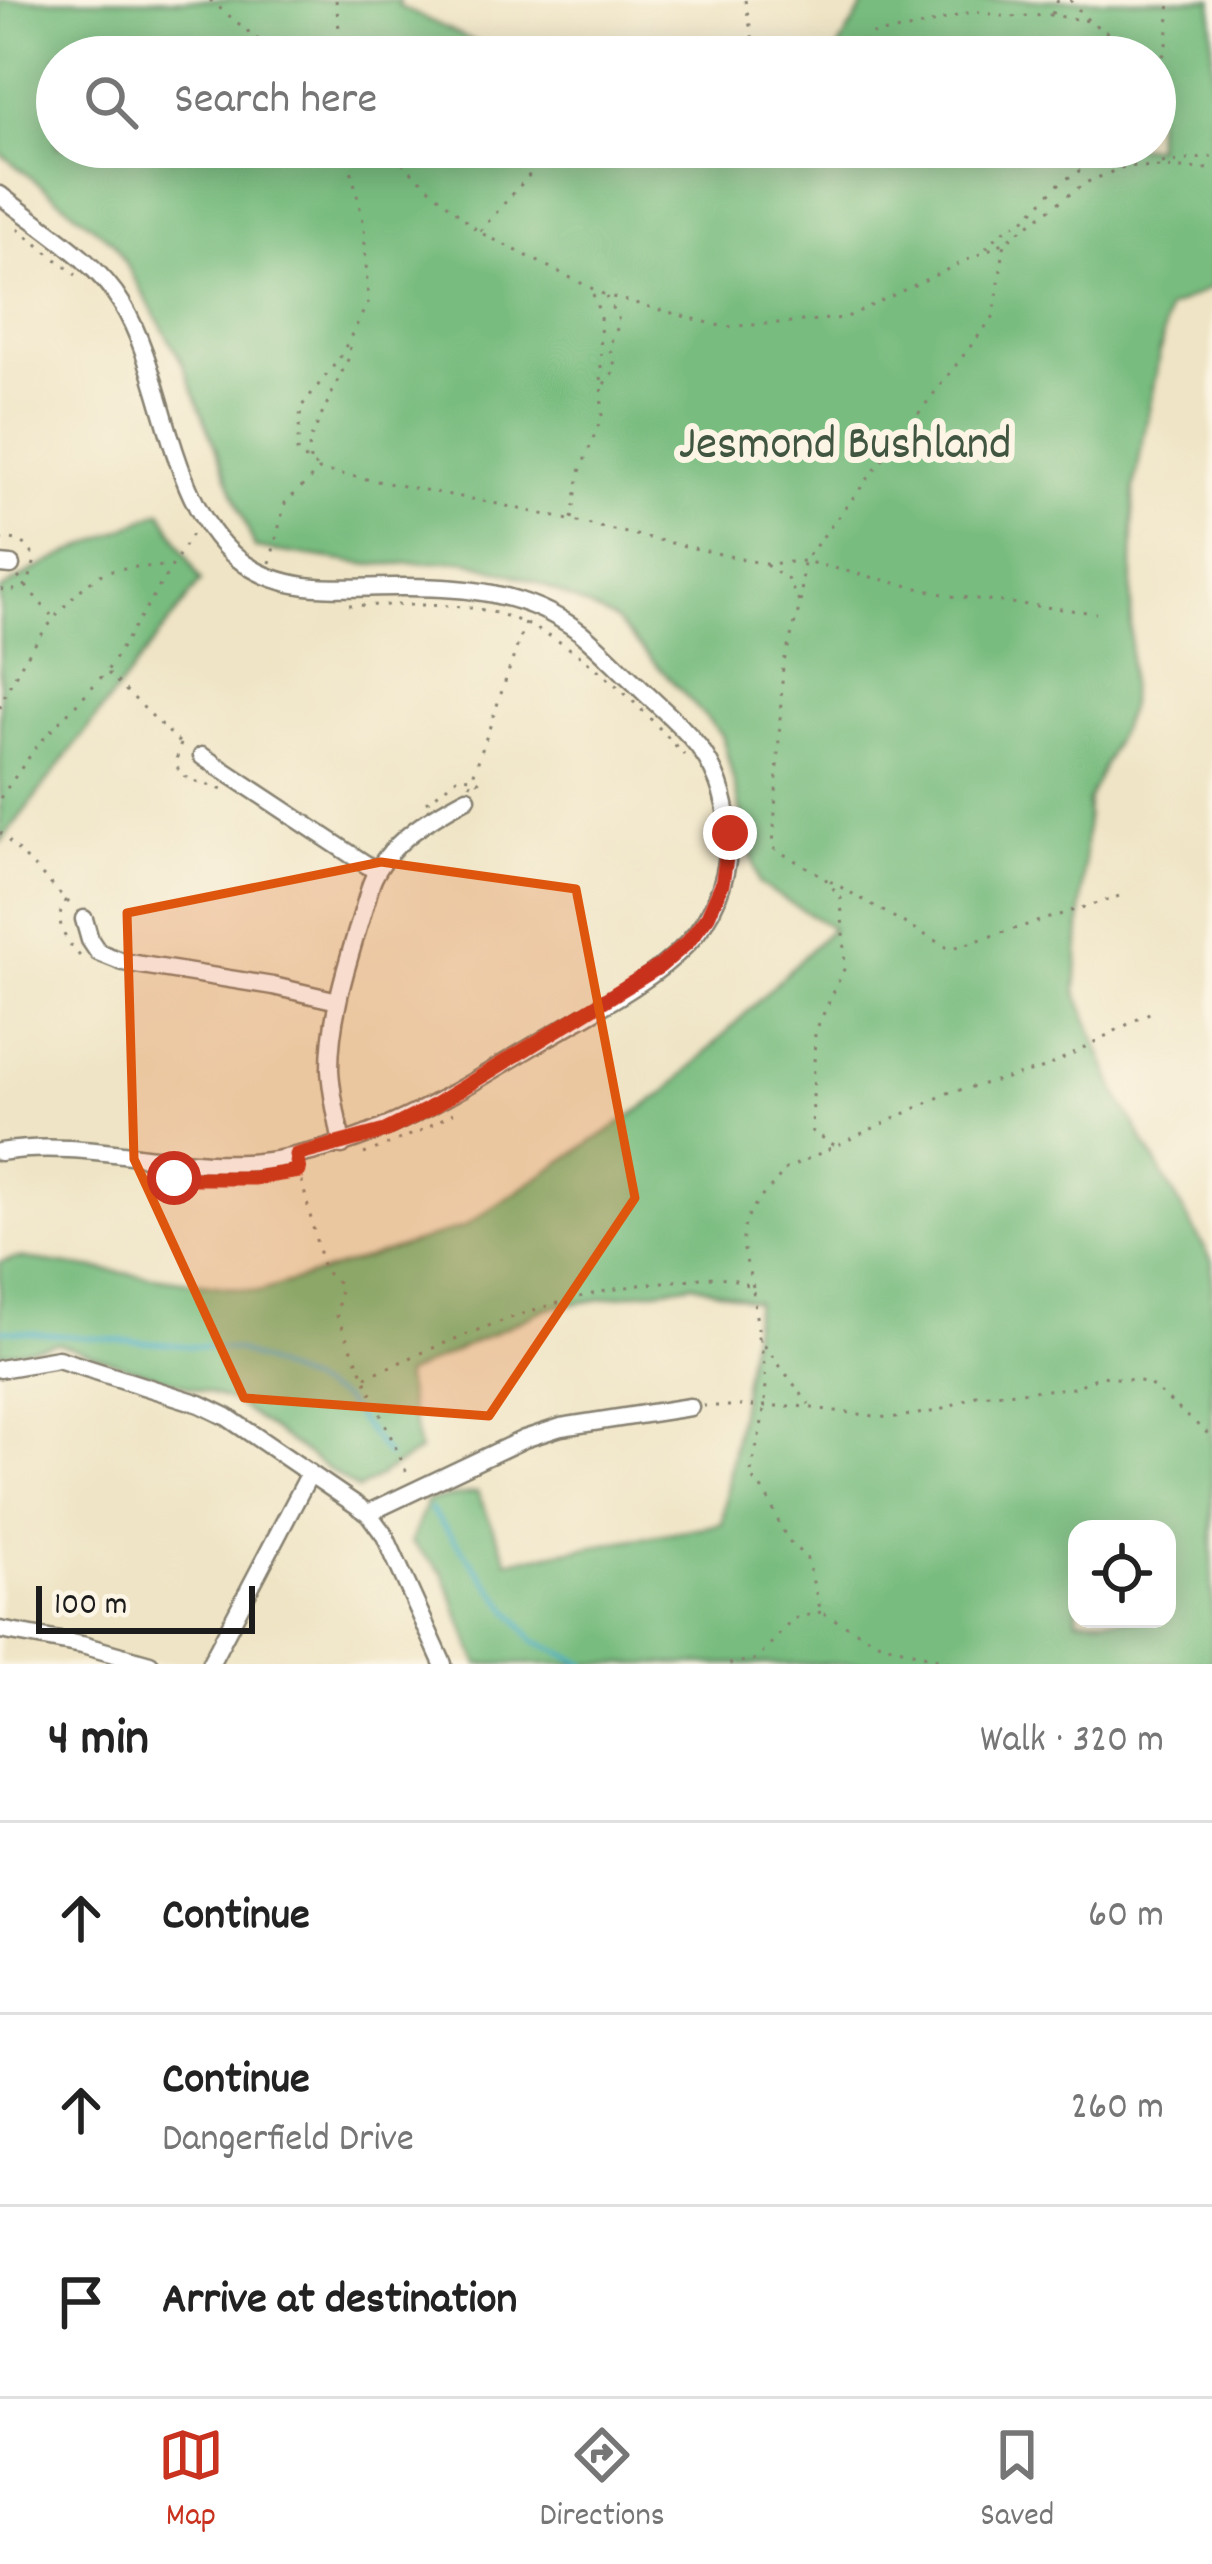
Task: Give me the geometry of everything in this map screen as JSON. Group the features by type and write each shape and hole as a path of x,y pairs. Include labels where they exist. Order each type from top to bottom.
{"street":[{"path":"0,195 92,269 121,301 133,323 194,526 267,576 327,588 466,588 513,598 561,619 584,635 698,746 721,786 729,848 722,884 708,916 676,954 575,1021 385,1131 298,1163 190,1164 58,1150 0,1152"},
{"path":"202,756 376,871"},
{"path":"342,1145 330,1074 338,1001 376,871 435,815 466,798"},
{"path":"84,919 98,952 123,962 338,1001"},
{"path":"0,1369 58,1360 200,1404 227,1417 368,1513 385,1536 443,1664"},
{"path":"368,1513 524,1439 561,1427 689,1406"},
{"path":"210,1664 310,1473"},
{"path":"0,1630 150,1664"}],"path":[{"path":"210,0 254,36"},
{"path":"336,0 340,36"},
{"path":"745,0 752,36"},
{"path":"1051,16 1058,0"},
{"path":"1070,0 1089,21 1113,36"},
{"path":"1167,36 1170,0"},
{"path":"870,36 974,11 1089,21"},
{"path":"1176,162 1212,157"},
{"path":"1176,167 1212,169"},
{"path":"351,168 364,225 368,303 339,359 301,406 297,452 319,470 573,516 585,525 765,564 804,561 951,596 1096,613"},
{"path":"407,168 479,232 591,290 724,327 845,318 1005,242 1085,183 1121,168"},
{"path":"479,232 535,168"},
{"path":"980,254 1002,232 1026,218 1060,183 1084,168"},
{"path":"16,228 77,276"},
{"path":"1005,242 994,316 804,561 800,605 783,665 773,848 950,950 1126,894"},
{"path":"573,516 579,474 602,416 600,315 591,290"},
{"path":"604,385 616,369 609,346 620,322 605,295"},
{"path":"310,462 309,442 350,355 349,340"},
{"path":"267,576 285,503 319,470"},
{"path":"0,798 37,746 107,671 194,526"},
{"path":"5,564 53,617"},
{"path":"765,564 788,580 800,605"},
{"path":"0,708 8,682 53,617 107,570 172,566"},
{"path":"0,589 9,592 23,587"},
{"path":"350,605 469,608 525,623 576,653 688,760"},
{"path":"472,775 525,623"},
{"path":"107,671 184,747"},
{"path":"0,832 84,919"},
{"path":"824,877 841,898 845,967 815,1032 812,1131 834,1145"},
{"path":"66,900 59,916 61,927 82,959"},
{"path":"821,1612 806,1556 787,1543 769,1494 750,1478 765,1374 742,1227 782,1171 948,1093 1046,1068 1153,1011"},
{"path":"363,1154 451,1114"},
{"path":"298,1163 311,1168"},
{"path":"298,1163 323,1269 340,1285 337,1316 413,1489"},
{"path":"135,1173 199,1179"},
{"path":"366,1378 490,1323 620,1285 734,1275 753,1289"},
{"path":"756,1334 811,1408"},
{"path":"689,1406 811,1408 890,1418 938,1411 976,1395 1073,1388 1101,1376 1147,1382 1212,1437"},
{"path":"729,1664 757,1659 793,1619 821,1612 878,1642 955,1664"}],"highlighted area":[{"path":"381,862 576,889 635,1198 489,1416 244,1398 134,1159 127,913"}],"green space":[{"name":"Jesmond Bushland","path":"0,0 400,0 398,6 463,36 36,36 36,168 1176,168 1176,36 846,36 867,0 1212,0 1212,287 1168,309 1134,488 1129,709 1088,801 1076,991 1117,1094 1212,1261 1212,1664 478,1664 443,1573 411,1542 427,1501 477,1492 508,1561 722,1524 756,1302 693,1284 547,1308 404,1375 419,1451 358,1490 230,1400 57,1343 0,1354 0,1262 19,1258 259,1292 464,1227 665,1093 832,928 759,884 722,735 615,620 534,581 466,561 371,565 255,548 182,362 114,243 0,153"},
{"path":"161,511 201,581 0,843 0,591"}],"waterway":[{"path":"0,1330 237,1350 342,1398 388,1456"},
{"path":"430,1509 534,1641 585,1664"}],"route":[{"path":"174,1178 254,1178 299,1171 296,1155 385,1131 575,1021 660,966 698,930 722,884 730,833"}]}
